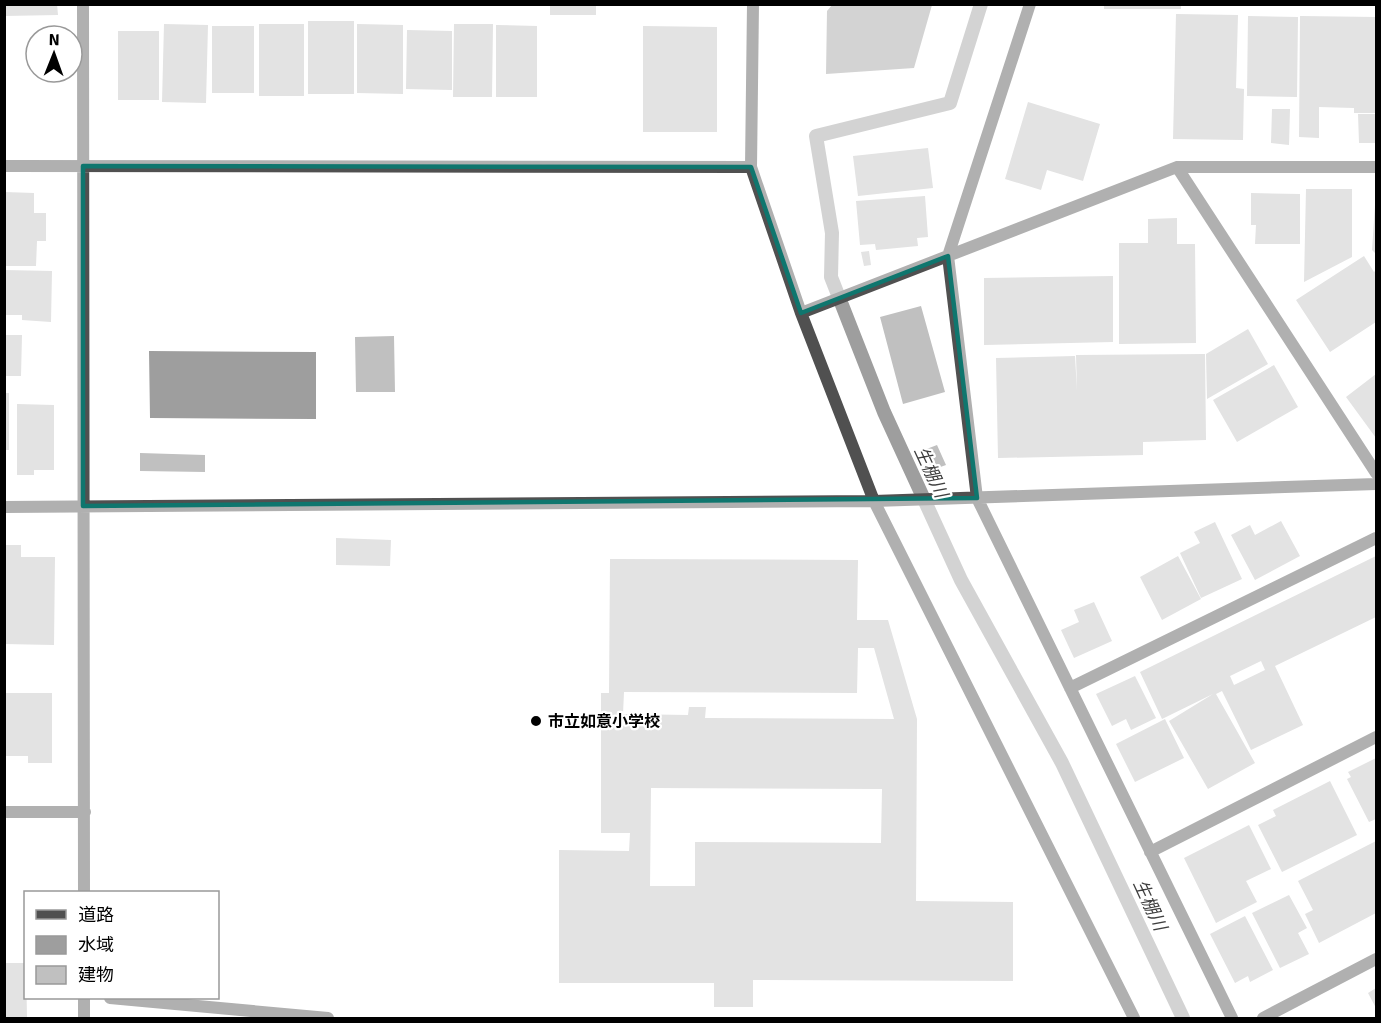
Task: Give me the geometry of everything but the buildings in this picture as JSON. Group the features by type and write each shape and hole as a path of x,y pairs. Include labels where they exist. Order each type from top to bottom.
{"street":[{"path":"83,4 84,891"},
{"path":"753,4 751,167 806,311 874,501 1131,1018"},
{"path":"1030,4 948,256 977,498 1232,1018"},
{"path":"4,166 751,167"},
{"path":"806,311 1177,167 1377,167"},
{"path":"1177,167 1377,473"},
{"path":"4,507 893,501 1377,484"},
{"path":"1070,688 1377,538"},
{"path":"1150,852 1377,737"},
{"path":"4,812 85,812"},
{"path":"1263,1018 1377,959"},
{"path":"84,999 84,1018"},
{"path":"121,999 328,1018"}],"highlighted area":[{"path":"83,166 751,167 801,313 948,256 977,498 83,506"}],"water":[{"path":"832,5 932,5 914,68 826,74 827,11"},
{"path":"149,351 316,352 316,419 150,418"}],"waterway":[{"name":"生棚川","path":"981,4 950,103 816,136 832,233 831,277 884,412 961,580 1062,763 1183,1018"}],"place":[{"name":"市立如意小学校","path":"536,721"}]}
